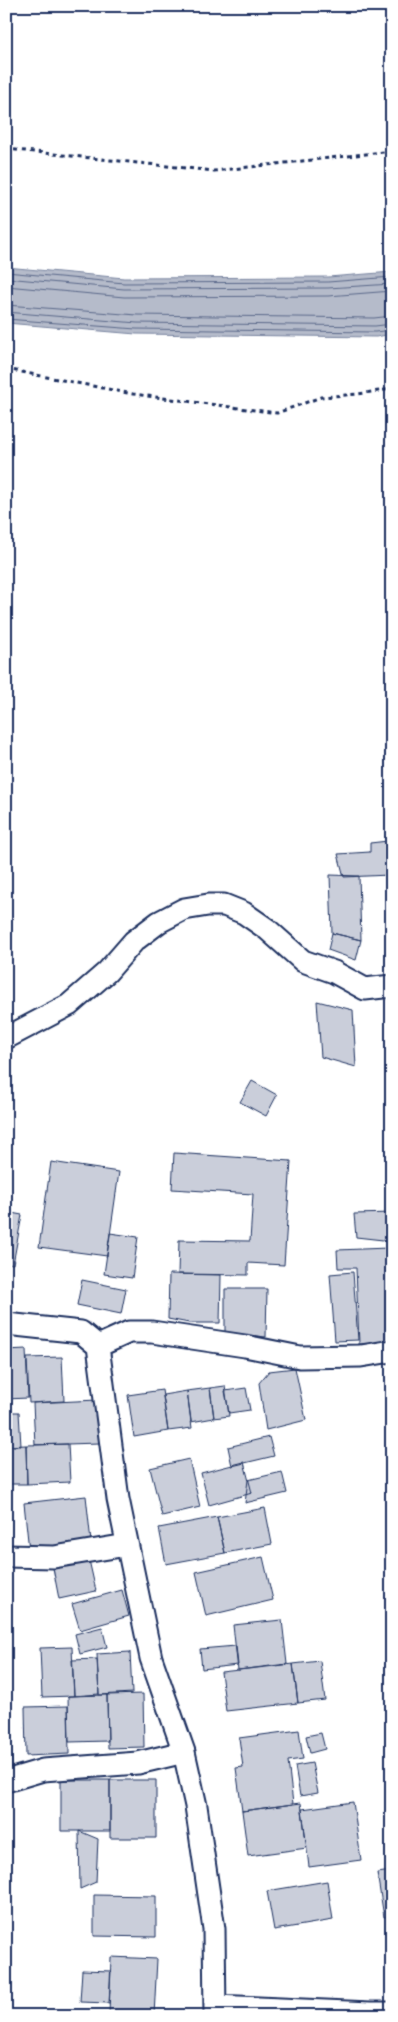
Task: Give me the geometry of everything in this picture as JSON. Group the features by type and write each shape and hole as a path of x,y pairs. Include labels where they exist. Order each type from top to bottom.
{"street":[{"path":"6,1038 69,1005 107,972 134,941 159,922 184,909 208,905 224,905 244,913 267,929 303,961 334,972 365,989 392,986"},
{"path":"6,1324 80,1332 98,1346 118,1500 151,1658 184,1752 196,1806 214,1929 215,2011 392,2013"},
{"path":"98,1346 129,1332 152,1332 245,1346 300,1357 360,1356 392,1351"},
{"path":"6,1556 54,1557 127,1545"},
{"path":"6,1780 43,1770 138,1763 184,1752"}],"path":[{"path":"6,149 214,171 392,151"},
{"path":"6,369 133,394 277,413 321,397 392,389"}],"water":[{"path":"6,267 124,278 328,277 392,272 392,334 376,337 136,334 6,323"}],"building":[{"path":"388,841 390,875 344,877 338,854 370,852 370,843"},
{"path":"330,875 359,876 361,940 332,933"},
{"path":"332,933 361,940 356,960 328,950"},
{"path":"317,1001 353,1010 356,1067 321,1057"},
{"path":"252,1081 277,1095 266,1116 240,1102"},
{"path":"174,1153 291,1161 284,1265 248,1263 248,1275 178,1274 179,1240 250,1241 253,1194 172,1189"},
{"path":"51,1162 119,1172 107,1256 39,1247"},
{"path":"6,1212 22,1215 13,1264 6,1263"},
{"path":"392,1213 392,1241 356,1237 354,1214"},
{"path":"110,1233 138,1237 132,1278 104,1274"},
{"path":"388,1248 392,1343 359,1344 356,1268 338,1268 337,1250"},
{"path":"353,1272 358,1340 335,1341 330,1274"},
{"path":"169,1274 221,1275 220,1323 189,1323 168,1319"},
{"path":"82,1280 126,1289 121,1314 77,1305"},
{"path":"225,1289 267,1289 266,1337 225,1333"},
{"path":"26,1349 28,1398 6,1399 6,1350"},
{"path":"62,1357 64,1401 29,1403 27,1358"},
{"path":"295,1368 306,1420 266,1430 259,1383 269,1371"},
{"path":"225,1386 229,1416 214,1418 210,1388"},
{"path":"210,1388 214,1418 191,1422 187,1391"},
{"path":"246,1388 250,1410 229,1413 225,1391"},
{"path":"162,1390 168,1431 134,1437 128,1395"},
{"path":"187,1391 192,1428 168,1431 163,1395"},
{"path":"98,1400 99,1443 35,1445 33,1403"},
{"path":"6,1412 19,1412 21,1446 6,1446"},
{"path":"269,1437 274,1456 232,1466 228,1447"},
{"path":"68,1444 70,1482 27,1484 26,1445"},
{"path":"26,1445 27,1484 6,1484 6,1446"},
{"path":"189,1459 200,1507 162,1516 150,1468"},
{"path":"244,1462 252,1493 209,1505 201,1473"},
{"path":"282,1472 287,1493 245,1503 248,1480"},
{"path":"86,1496 91,1542 29,1550 24,1503"},
{"path":"265,1508 272,1544 225,1553 217,1517"},
{"path":"217,1517 225,1553 166,1564 159,1528"},
{"path":"263,1557 273,1600 206,1616 196,1572"},
{"path":"89,1560 96,1591 59,1599 53,1568"},
{"path":"122,1590 129,1616 80,1630 72,1604"},
{"path":"282,1620 287,1664 238,1670 233,1625"},
{"path":"102,1627 107,1647 80,1654 75,1634"},
{"path":"236,1646 238,1665 202,1669 200,1649"},
{"path":"72,1647 74,1696 42,1697 40,1648"},
{"path":"130,1652 132,1693 99,1695 97,1654"},
{"path":"97,1659 99,1694 74,1696 72,1660"},
{"path":"320,1661 325,1700 298,1703 293,1664"},
{"path":"293,1664 298,1703 226,1711 221,1672"},
{"path":"143,1694 144,1747 108,1748 107,1695"},
{"path":"107,1695 108,1741 69,1742 68,1696"},
{"path":"68,1706 69,1754 26,1756 25,1707"},
{"path":"6,1713 9,1713 12,1769 6,1769"},
{"path":"299,1730 303,1759 288,1761 293,1804 242,1811 236,1768 243,1767 239,1738"},
{"path":"321,1733 325,1749 310,1753 306,1736"},
{"path":"312,1763 318,1793 300,1796 295,1766"},
{"path":"61,1780 110,1780 110,1831 61,1831"},
{"path":"110,1780 156,1780 156,1838 110,1838"},
{"path":"353,1802 361,1860 309,1867 302,1809"},
{"path":"301,1803 307,1848 248,1856 242,1811"},
{"path":"79,1831 98,1839 96,1882 80,1889"},
{"path":"392,1871 392,1916 384,1917 377,1873"},
{"path":"327,1881 333,1920 274,1930 267,1891"},
{"path":"94,1895 156,1896 156,1937 94,1936"},
{"path":"111,1957 157,1959 154,2016 109,2015"},
{"path":"82,1970 111,1971 109,2003 80,2002"},
{"path":"71,2013 109,2015 109,2016 71,2016"}]}
